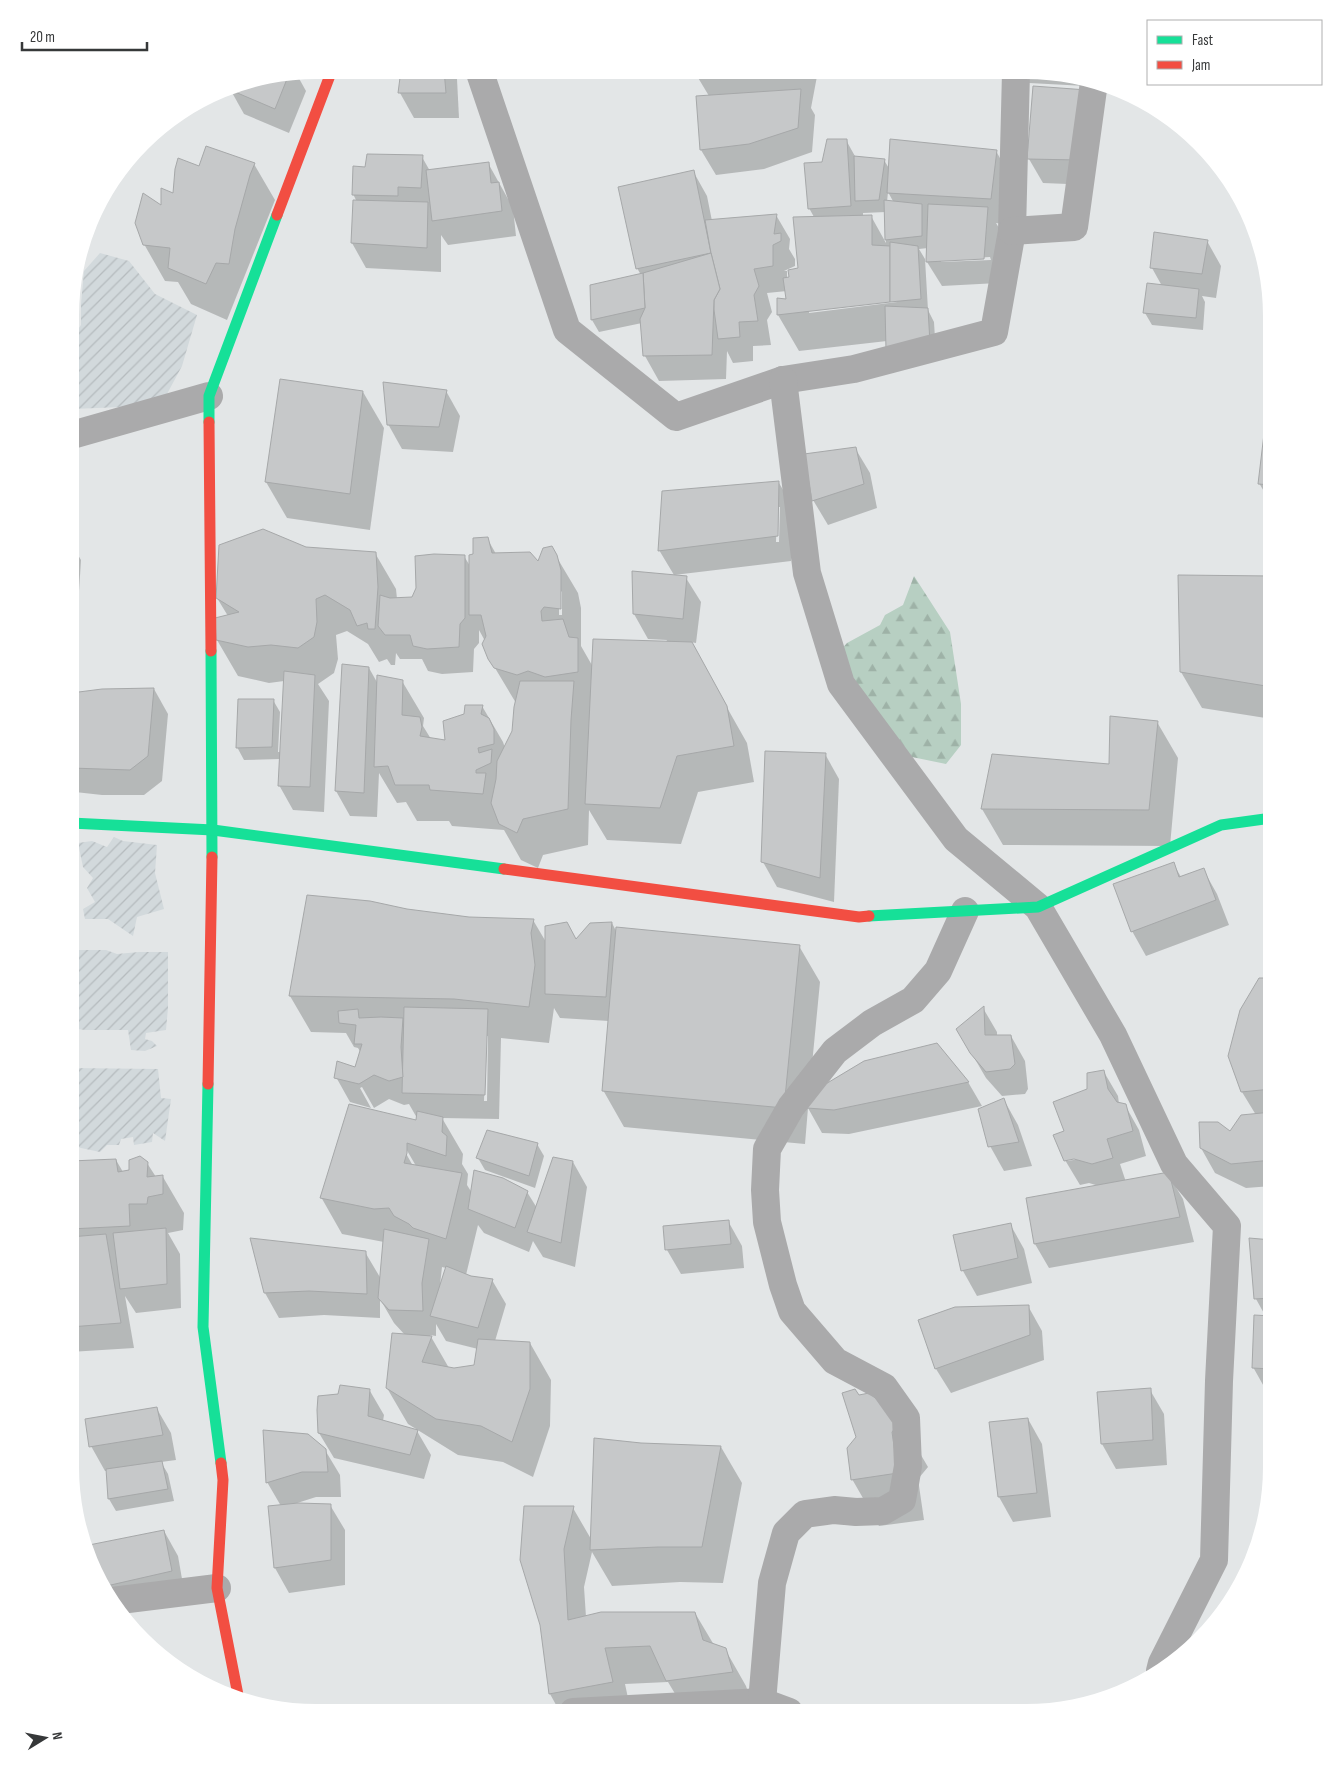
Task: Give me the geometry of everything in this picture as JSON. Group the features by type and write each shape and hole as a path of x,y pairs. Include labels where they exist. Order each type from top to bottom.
{"street":[{"path":"237,1691 217,1588 223,1480 203,1327 213,830 209,396 329,79"},
{"path":"482,79 567,330 676,417 782,380 854,369 994,332 1012,231 1016,79"},
{"path":"1012,231 1074,227 1093,88"},
{"path":"782,380 808,573 841,684 956,839 1038,907 1114,1035 1174,1164 1227,1226 1219,1382 1214,1560 1163,1660"},
{"path":"79,433 209,396"},
{"path":"79,823 213,830 859,917 1038,907 1220,826 1263,819"},
{"path":"762,1704 772,1583 786,1533 805,1514 834,1510 856,1512 883,1511 902,1500 908,1466 906,1418 884,1387 835,1361 792,1311 783,1285 767,1222 764,1190 767,1149 791,1106 835,1051 872,1023 913,1000 938,971 965,911"},
{"path":"120,1600 217,1588"}],"shaded area":[{"path":"100,253 129,261 155,294 197,315 182,366 167,394 122,407 79,409 79,328 81,325 84,271"},
{"path":"114,837 123,841 157,845 155,873 164,909 137,917 133,936 108,919 85,919 83,909 95,902 87,888 93,878 83,867 79,843 92,841 107,847"},
{"path":"79,950 106,950 117,954 168,952 166,1030 146,1033 145,1039 152,1041 157,1046 145,1051 131,1050 128,1030 79,1029"},
{"path":"79,1068 158,1069 161,1098 171,1099 165,1141 153,1133 152,1142 134,1145 133,1137 121,1139 119,1145 107,1145 100,1152 79,1147"}],"green space":[{"path":"914,576 950,632 961,704 961,745 946,764 912,757 845,677 840,651 847,643 880,625 885,615 903,605"}],"building":[{"path":"400,79 445,79 446,93 398,93"},
{"path":"286,81 275,109 236,93 269,83"},
{"path":"1033,86 1087,90 1078,160 1027,159"},
{"path":"801,89 798,128 749,144 700,150 696,96"},
{"path":"827,139 847,139 851,206 808,209 804,163 822,162"},
{"path":"890,139 997,150 991,199 887,193"},
{"path":"206,146 255,163 235,229 229,264 216,263 206,284 168,268 170,248 143,245 135,223 143,193 161,205 161,188 173,193 178,158 199,166"},
{"path":"367,154 423,155 421,188 398,187 398,196 352,195 353,166 365,167"},
{"path":"854,156 885,159 879,200 855,201"},
{"path":"489,162 491,183 499,182 502,211 432,221 426,170"},
{"path":"694,170 711,253 636,269 618,187"},
{"path":"353,200 428,202 427,248 351,243"},
{"path":"884,200 922,204 922,236 885,240"},
{"path":"928,204 988,207 984,259 926,262"},
{"path":"777,214 774,234 781,233 781,241 773,245 773,266 754,269 759,286 754,295 758,321 739,322 740,337 718,339 714,300 720,289 705,220"},
{"path":"872,215 872,245 890,246 890,302 777,315 777,298 786,299 783,278 789,277 788,270 798,268 793,217"},
{"path":"1154,232 1208,240 1202,274 1150,268"},
{"path":"890,242 918,246 921,299 890,302"},
{"path":"711,253 720,289 714,300 712,355 643,356 640,319 645,308 643,273"},
{"path":"643,273 645,308 591,320 590,285"},
{"path":"1147,283 1199,289 1196,318 1143,313"},
{"path":"885,306 928,308 930,343 886,350"},
{"path":"280,379 363,391 350,494 265,482"},
{"path":"383,382 447,390 439,427 387,425"},
{"path":"1263,442 1263,484 1258,484"},
{"path":"856,447 864,484 812,501 804,454"},
{"path":"779,481 778,536 658,551 662,491"},
{"path":"263,529 306,547 376,552 378,587 375,629 368,629 367,623 357,626 350,610 325,595 316,599 317,622 314,637 298,648 271,645 248,647 216,640 215,618 239,612 216,598 219,545"},
{"path":"488,537 492,553 530,552 538,561 543,548 552,546 557,555 561,570 561,609 544,607 541,611 542,621 563,619 569,637 578,638 578,672 545,677 528,671 517,675 494,668 488,659 482,644 486,636 481,615 469,615 469,555 473,554 473,538"},
{"path":"434,554 465,555 465,618 460,624 459,647 427,649 413,646 410,635 385,635 378,626 380,595 390,598 412,597 416,588 415,556"},
{"path":"632,571 687,576 683,619 633,614"},
{"path":"1178,575 1263,576 1263,686 1180,672"},
{"path":"593,639 692,642 727,706 734,746 677,756 660,808 585,804"},
{"path":"342,664 369,667 364,793 335,791"},
{"path":"284,671 315,675 310,787 278,786"},
{"path":"377,675 403,680 402,715 420,717 422,727 420,736 445,740 443,721 464,714 465,705 483,705 481,714 489,718 494,729 494,744 478,748 479,753 492,749 491,763 476,770 476,773 486,773 483,794 430,790 429,785 395,785 388,766 374,767"},
{"path":"520,681 574,681 568,809 523,819 517,833 499,824 491,803 496,779 497,761 512,731 514,707"},
{"path":"154,688 148,756 130,770 79,768 79,692 102,689"},
{"path":"238,699 274,699 272,747 236,748"},
{"path":"1110,716 1158,721 1149,810 981,809 992,754 1109,764"},
{"path":"765,751 826,753 820,878 761,862"},
{"path":"1174,862 1179,877 1204,868 1216,900 1131,932 1113,884"},
{"path":"307,895 370,901 407,909 469,917 534,919 531,933 535,965 529,1007 454,999 289,996"},
{"path":"567,922 576,939 590,923 612,922 606,997 545,994 545,926"},
{"path":"616,927 800,945 784,1108 602,1091"},
{"path":"1259,978 1263,978 1263,1090 1241,1092 1228,1056 1240,1010"},
{"path":"984,1006 985,1035 1011,1035 1015,1064 1010,1069 986,1072 970,1053 956,1029"},
{"path":"404,1007 488,1009 485,1095 402,1093"},
{"path":"358,1009 359,1018 403,1018 401,1047 403,1077 389,1081 374,1075 359,1084 334,1078 337,1061 355,1067 362,1044 354,1044 356,1025 339,1023 338,1011"},
{"path":"937,1043 969,1082 834,1110 807,1108 814,1091 864,1061"},
{"path":"1104,1070 1108,1089 1117,1102 1126,1104 1133,1131 1107,1139 1113,1158 1092,1164 1074,1159 1064,1161 1053,1135 1064,1131 1053,1102 1087,1089 1087,1073"},
{"path":"1004,1098 1019,1142 988,1147 978,1109"},
{"path":"349,1104 416,1120 417,1111 443,1117 442,1132 447,1136 446,1156 407,1143 404,1163 462,1173 446,1239 413,1228 394,1216 389,1208 374,1209 320,1198"},
{"path":"1263,1113 1263,1161 1231,1164 1200,1148 1199,1122 1218,1122 1230,1131 1241,1115"},
{"path":"487,1130 538,1143 529,1176 476,1158"},
{"path":"140,1156 148,1162 147,1177 163,1175 163,1194 148,1197 147,1204 129,1204 130,1226 79,1229 79,1161 116,1159 118,1172 129,1170 129,1160"},
{"path":"553,1157 573,1161 561,1243 527,1232"},
{"path":"474,1170 503,1178 528,1191 515,1228 468,1209"},
{"path":"1169,1172 1180,1217 1034,1244 1026,1198"},
{"path":"729,1220 731,1244 665,1250 663,1226"},
{"path":"1011,1223 1018,1258 961,1271 953,1235"},
{"path":"166,1228 167,1284 120,1289 113,1233"},
{"path":"384,1229 429,1239 422,1283 423,1311 389,1310 378,1298"},
{"path":"106,1234 121,1323 79,1326 79,1236"},
{"path":"250,1238 366,1251 367,1294 309,1291 264,1293"},
{"path":"1249,1238 1263,1239 1263,1298 1254,1299"},
{"path":"446,1266 471,1276 493,1279 478,1328 430,1316"},
{"path":"1029,1305 1030,1335 935,1369 918,1320 955,1307"},
{"path":"1254,1315 1263,1316 1263,1369 1252,1368"},
{"path":"392,1333 432,1336 422,1362 454,1368 474,1365 478,1339 530,1342 530,1389 512,1442 481,1426 436,1419 386,1388"},
{"path":"340,1385 370,1389 368,1416 418,1430 410,1455 318,1433 318,1396 338,1394"},
{"path":"1151,1388 1153,1440 1101,1444 1097,1392"},
{"path":"855,1389 859,1395 869,1393 902,1420 892,1432 898,1473 851,1480 847,1448 856,1437 842,1393"},
{"path":"157,1407 163,1435 89,1447 85,1419"},
{"path":"1028,1418 1037,1493 998,1497 989,1422"},
{"path":"263,1430 308,1434 326,1449 328,1472 302,1472 266,1483"},
{"path":"594,1438 641,1443 721,1446 702,1547 590,1550"},
{"path":"162,1461 168,1489 108,1499 106,1469"},
{"path":"298,1503 331,1504 331,1560 274,1568 268,1506"},
{"path":"524,1506 574,1506 564,1549 568,1620 601,1612 695,1612 703,1640 726,1648 733,1672 666,1681 650,1646 605,1648 613,1682 549,1694 540,1625 520,1560"},
{"path":"164,1530 172,1571 110,1585 92,1544"}],"traffic: fast":[{"path":"209,422 209,396 277,215"},
{"path":"211,651 212,857"},
{"path":"869,916 1038,907 1221,825 1263,819"},
{"path":"79,823 213,830 504,869"},
{"path":"208,1084 203,1327 221,1463"}],"traffic: jam":[{"path":"277,215 329,79"},
{"path":"209,422 211,651"},
{"path":"208,1084 212,857"},
{"path":"504,869 859,917 869,916"},
{"path":"221,1463 223,1480 217,1588 237,1691"}]}
